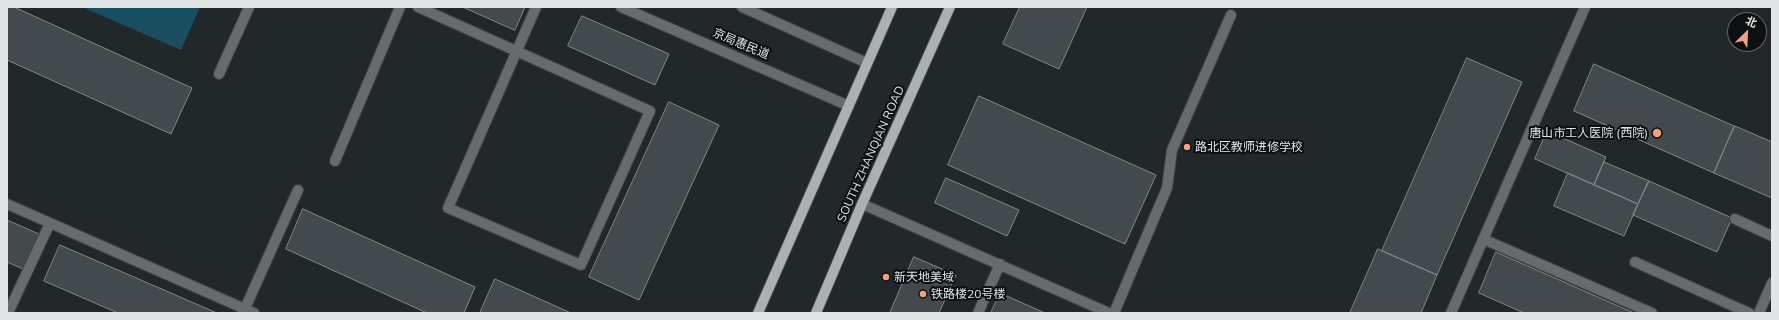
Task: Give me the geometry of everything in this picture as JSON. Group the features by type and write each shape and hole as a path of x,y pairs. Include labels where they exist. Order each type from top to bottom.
{"main road":[{"path":"758,313 892,7"},
{"name":"SOUTH ZHANQIAN ROAD","path":"816,313 862,204 950,7"}],"street":[{"path":"219,74 249,7"},
{"path":"335,161 400,7"},
{"path":"418,7 517,51 650,111 581,265 448,208 517,51 536,7"},
{"name":"京局惠民道","path":"621,7 849,106"},
{"path":"742,7 867,63"},
{"path":"1451,313 1585,7"},
{"path":"1114,313 1168,188 1172,150 1231,14"},
{"path":"7,204 248,312 298,190"},
{"path":"862,204 1109,313"},
{"path":"1735,219 1772,236"},
{"path":"8,313 50,223"},
{"path":"1483,239 1652,313"},
{"path":"1635,262 1749,313"},
{"path":"978,313 1000,264"},
{"path":"1759,313 1772,283"}],"shaded area":[{"path":"82,7 200,7 181,50"}],"building":[{"path":"7,7 14,7 192,88 171,134 7,60"},
{"path":"463,7 525,7 515,30"},
{"path":"1020,7 1087,7 1059,69 1003,44"},
{"path":"582,16 669,54 655,85 568,46"},
{"path":"1467,58 1522,82 1437,275 1382,251"},
{"path":"1594,64 1734,126 1714,173 1574,111"},
{"path":"979,96 1156,175 1125,244 948,165"},
{"path":"669,102 719,125 639,300 589,277"},
{"path":"1735,126 1772,142 1772,198 1714,173"},
{"path":"1547,131 1606,157 1594,185 1535,159"},
{"path":"1604,162 1649,181 1638,204 1594,185"},
{"path":"1568,173 1638,204 1624,236 1554,206"},
{"path":"946,178 1019,210 1007,236 935,203"},
{"path":"1649,181 1732,218 1717,252 1633,215"},
{"path":"303,209 475,287 464,313 427,313 286,249"},
{"path":"7,220 39,234 23,269 7,262"},
{"path":"60,245 217,313 118,313 44,281"},
{"path":"1378,249 1437,275 1421,313 1350,313"},
{"path":"1496,252 1634,313 1524,313 1479,293"},
{"name":"铁路楼20号楼","path":"914,257 956,275 939,313 890,313"},
{"path":"495,279 571,313 480,313"},
{"path":"1000,293 1045,313 991,313"}],"place":[{"name":"唐山市工人医院 (西院)","path":"1657,133"},
{"name":"路北区教师进修学校","path":"1187,147"},
{"name":"新天地美域","path":"886,277"},
{"name":"铁路楼20号楼","path":"923,294"}]}
